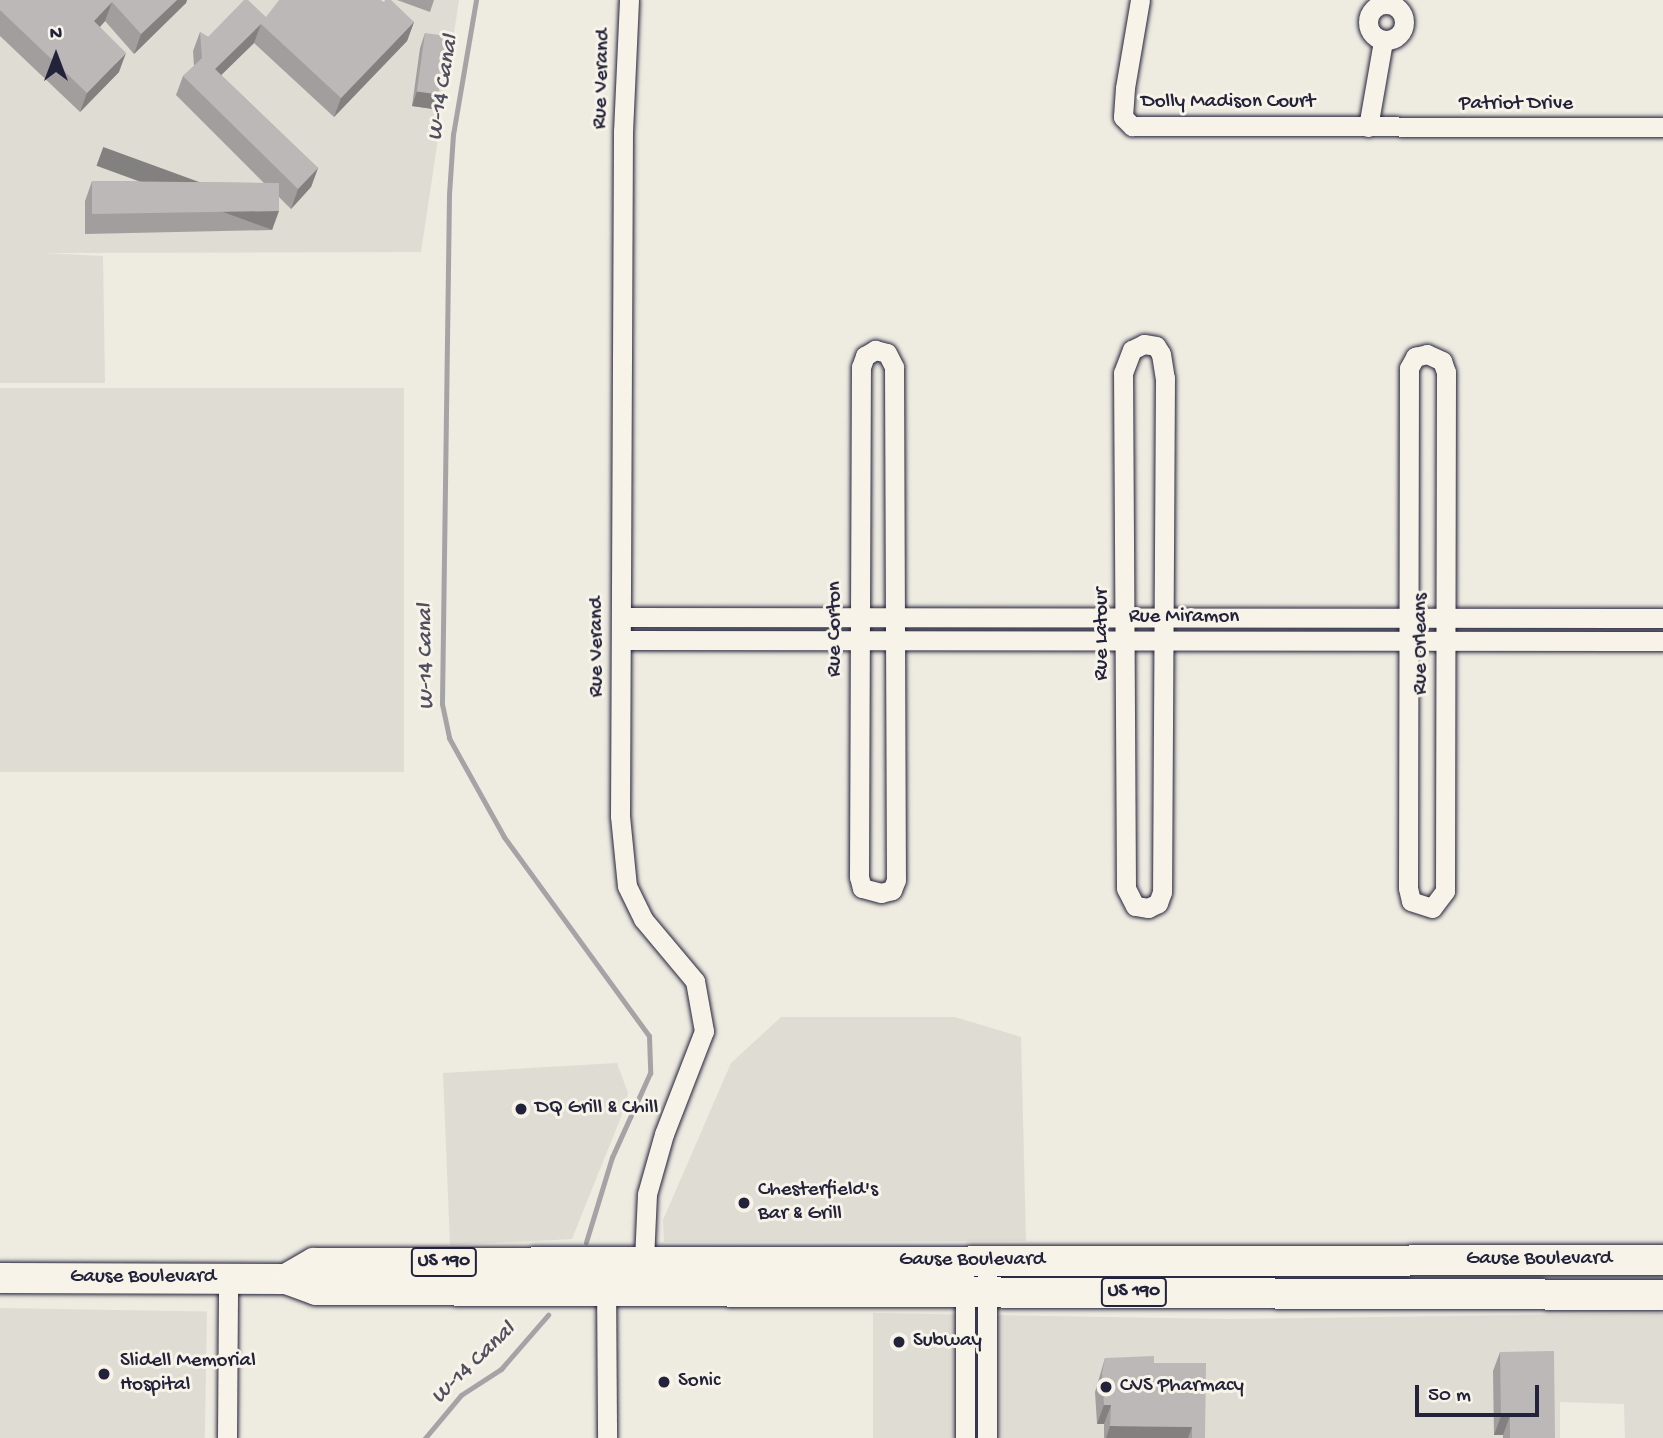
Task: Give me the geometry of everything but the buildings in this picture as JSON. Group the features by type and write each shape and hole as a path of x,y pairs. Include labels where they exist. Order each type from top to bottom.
{"main road":[{"path":"1295,1293 1298,1260"},
{"name":"Gause Boulevard","path":"606,1276 644,1261 1663,1260"},
{"name":"Gause Boulevard","path":"0,1278 286,1279 316,1290 606,1276 976,1292 1663,1296"}],"street":[{"name":"Rue Verand","path":"629,0 623,131 620,816 627,886 643,919 695,981 704,1031 664,1134 647,1194 644,1261"},
{"name":"Dolly Madison Court","path":"1140,0 1125,88 1126,124 1368,127"},
{"path":"1368,127 1383,41"},
{"name":"Patriot Drive","path":"1368,127 1663,127"},
{"name":"Rue Latour","path":"1144,344 1156,346 1161,354 1165,378 1162,618 1162,892 1158,903 1148,908 1135,906 1126,888 1123,373 1132,350 1144,344"},
{"name":"Rue Corton","path":"875,350 887,353 894,367 897,617 896,880 892,890 881,893 862,888 859,877 861,367 865,356 875,350"},
{"name":"Rue Orleans","path":"1427,354 1442,361 1446,372 1445,618 1445,891 1432,908 1411,901 1408,888 1409,369 1415,357 1427,354"},
{"name":"Rue Miramon","path":"621,617 1663,618"},
{"name":"Rue Miramon","path":"621,640 1663,641"},
{"path":"965,1429 976,1262"},
{"path":"606,1276 607,1438"},
{"path":"227,1438 228,1277"},
{"path":"976,1292 987,1438"},
{"path":"965,1429 987,1417"}],"shaded area":[{"path":"0,0 459,0 421,252 45,253 103,256 105,383 0,383"},
{"path":"0,388 404,388 404,772 0,772"},
{"path":"781,1017 955,1017 1021,1037 1026,1241 664,1242 663,1220 731,1063"},
{"path":"617,1063 628,1093 625,1107 572,1239 450,1245 443,1073"},
{"name":"Slidell Memorial Hospital","path":"0,1308 207,1312 205,1438 0,1438"},
{"path":"873,1313 1229,1319 1663,1313 1663,1438 1625,1438 1624,1404 1560,1402 1560,1438 873,1438"}],"waterway":[{"name":"W-14 Canal","path":"476,0 453,134 449,195 442,704 449,738 504,837 649,1036 650,1073 612,1157 586,1242"},
{"name":"W-14 Canal","path":"425,1438 461,1395 501,1369 548,1315"}],"place":[{"name":"DQ Grill & Chill","path":"521,1109"},
{"name":"Chesterfield's Bar & Grill","path":"744,1203"},
{"name":"Subway","path":"899,1342"},
{"name":"Slidell Memorial Hospital","path":"104,1374"},
{"name":"Sonic","path":"664,1382"},
{"name":"CVS Pharmacy","path":"1106,1387"}]}
